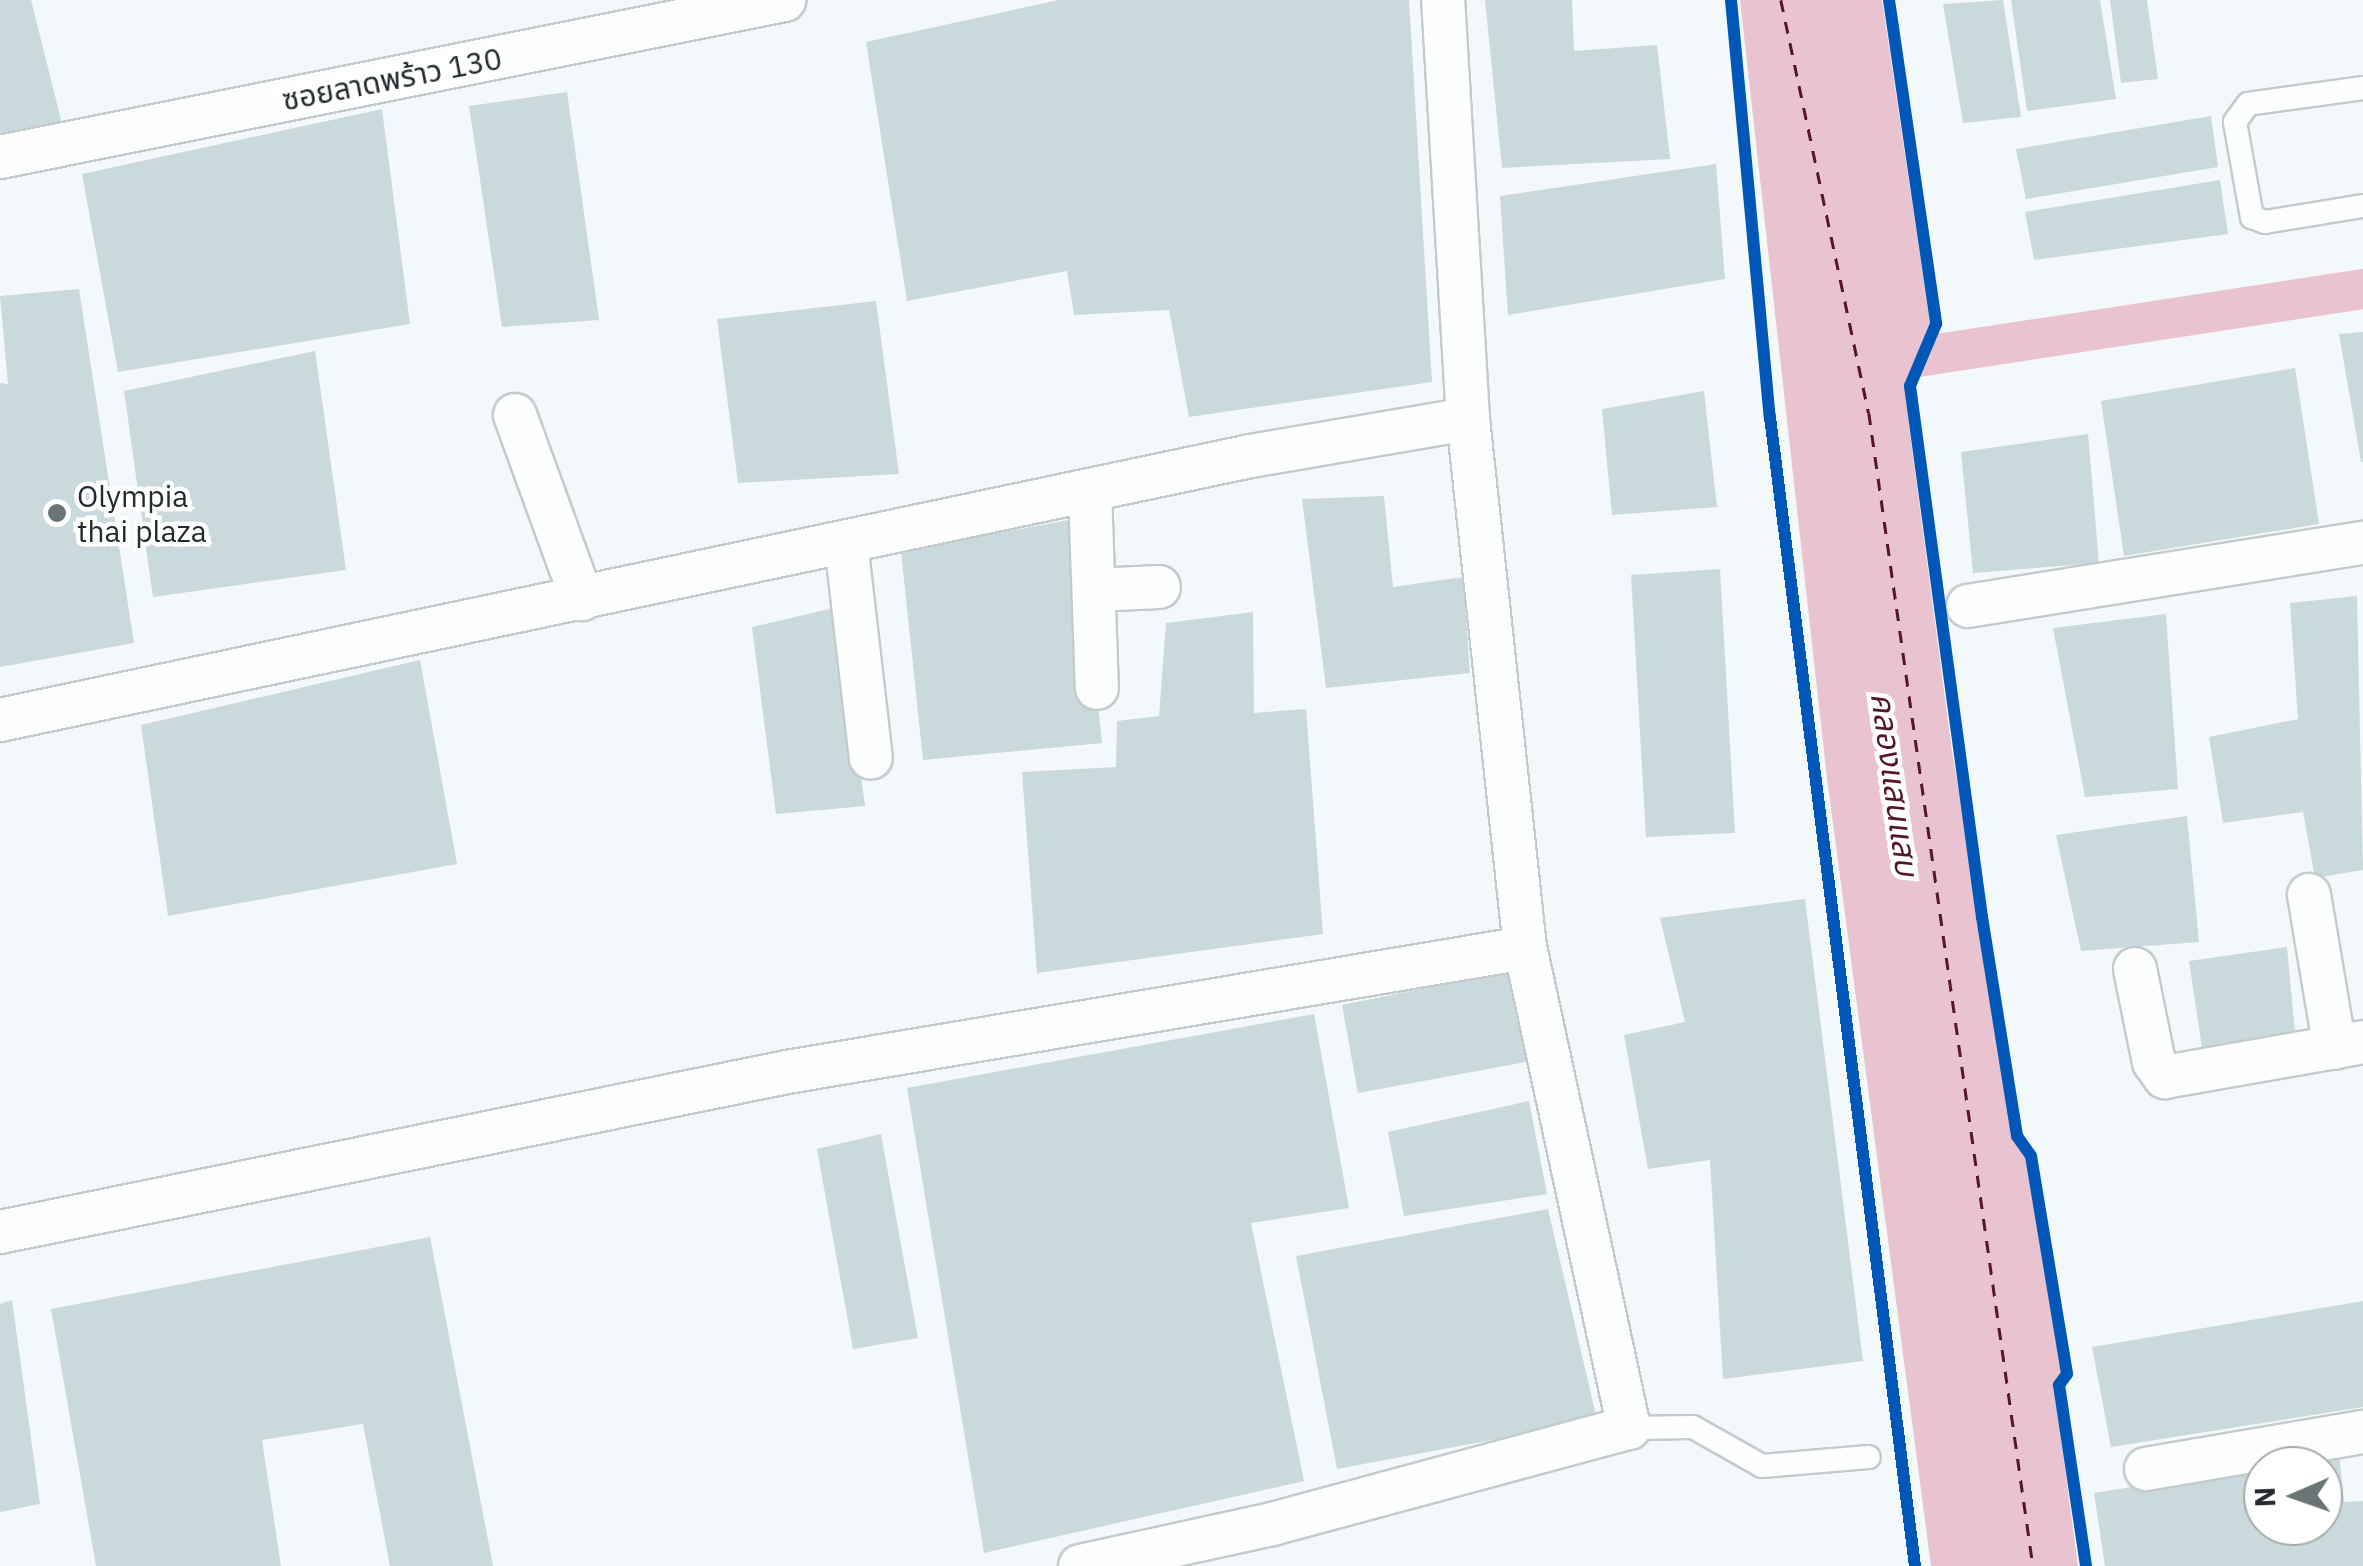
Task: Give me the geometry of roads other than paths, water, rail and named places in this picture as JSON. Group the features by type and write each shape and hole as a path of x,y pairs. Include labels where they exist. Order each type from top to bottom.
{"street":[{"name":"ซอยลาดพร้าว 130","path":"0,157 784,0"},
{"path":"1080,1566 1272,1524 1629,1428 1524,948 1468,419 1443,0"},
{"path":"514,416 582,599"},
{"path":"0,720 1090,491 1468,419"},
{"path":"1090,491 1098,688"},
{"path":"846,542 871,758"},
{"path":"1968,606 2363,543"},
{"path":"1094,590 1160,587"},
{"path":"2135,969 2154,1062 2165,1077 2349,1045 2309,895"},
{"path":"0,1232 786,1072 1524,948"},
{"path":"2146,1470 2363,1432"}],"lane":[{"path":"2363,88 2248,104 2236,122 2252,217 2265,222 2363,206"},
{"path":"1629,1428 1694,1428 1762,1466 1868,1457"}],"water":[{"name":"คลองแสนแสบ","path":"1740,0 1882,0 1930,323 1906,386 1909,426 1952,751 2016,1138 2030,1159 2063,1373 2054,1386 2078,1566 1931,1566 1827,778"}],"waterway":[{"path":"1866,365 2363,289"}],"place":[{"name":"Olympia thai plaza","path":"57,513"}]}
